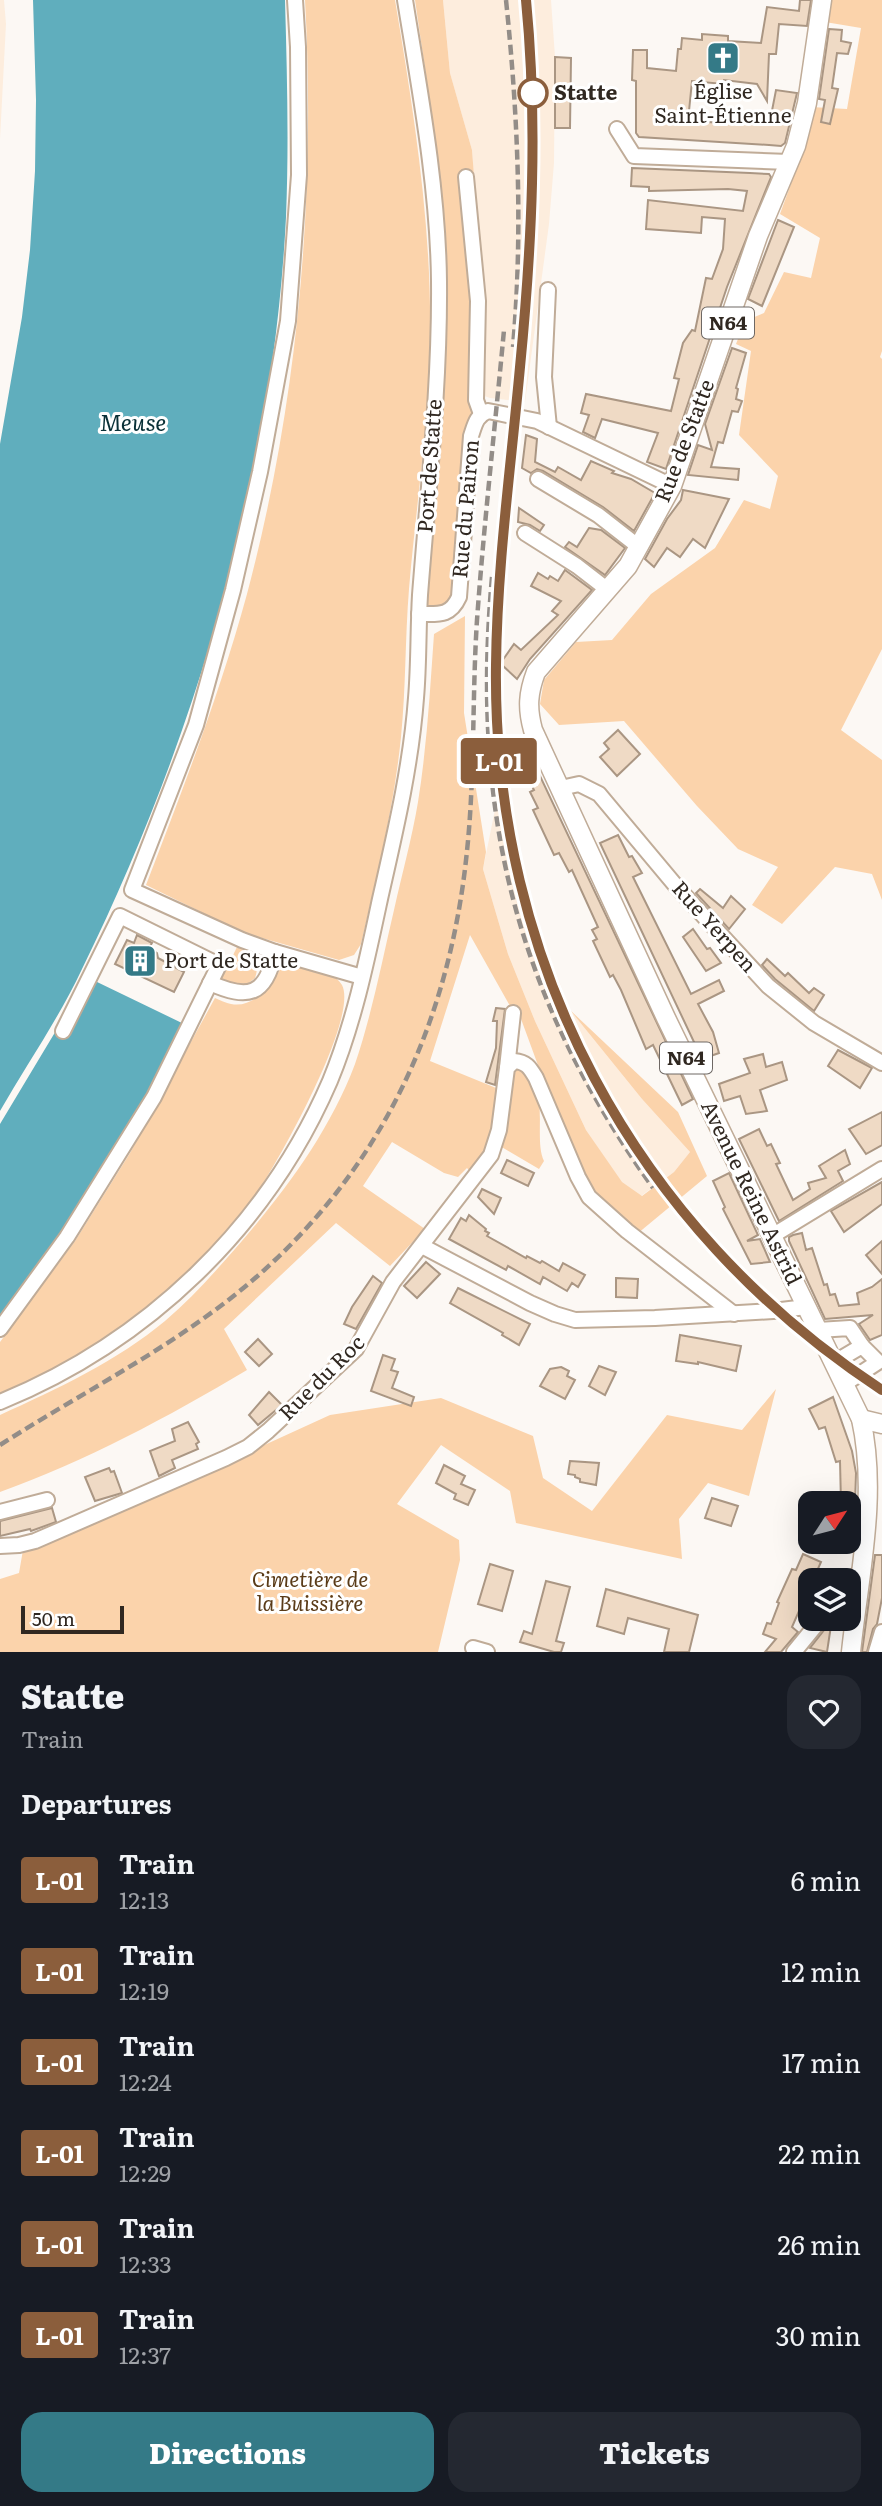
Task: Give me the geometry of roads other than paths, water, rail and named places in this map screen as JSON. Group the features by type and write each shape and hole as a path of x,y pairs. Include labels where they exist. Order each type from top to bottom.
{"main road":[{"name":"N64","path":"789,162 807,103 822,0"},
{"name":"Rue de Statte","path":"528,691 536,672 628,566 672,486 758,236 789,162"},
{"name":"Avenue Reine Astrid","path":"528,691 528,712 533,730 666,1017 806,1307 846,1383 875,1461"},
{"path":"861,1419 882,1424"},
{"name":"N64","path":"856,1568 875,1461"},
{"name":"N64","path":"851,1652 852,1631"}],"street":[{"path":"295,0 299,175 288,321 233,590 196,725 132,890 242,940 362,976"},
{"name":"Port de Statte","path":"0,1402 72,1367 118,1339 155,1312 221,1250 249,1216 292,1154 331,1078 348,1028 403,794 416,699 419,614 436,380 439,279 428,160 405,0"},
{"path":"617,129 634,156 789,162"},
{"path":"466,177 478,301 476,400 481,414"},
{"path":"548,290 544,377 549,427"},
{"name":"Rue du Pairon","path":"419,614 442,614 454,608 459,597 471,436 476,419 481,414 488,411 537,421 672,486"},
{"path":"538,479 598,515 639,547"},
{"path":"524,533 577,566 608,590"},
{"name":"Rue Yerpen","path":"561,788 579,784 599,793 676,887 768,986 814,1023 882,1063"},
{"path":"0,1329 95,1195 154,1097 219,965 120,916 62,1031"},
{"path":"210,983 232,992 245,993 257,988 266,979 275,952"},
{"name":"Rue du Roc","path":"0,1546 35,1541 248,1447 356,1349 393,1282 491,1155 499,1130 513,1013"},
{"path":"507,1068 514,1061 522,1061 529,1066 589,1197 627,1231 734,1314"},
{"path":"772,1236 882,1169"},
{"path":"422,1246 530,1303 575,1320 734,1314 806,1307"},
{"path":"818,1329 850,1328 862,1346 881,1358 846,1383"},
{"path":"835,1362 862,1346"},
{"path":"0,1512 47,1500"},
{"path":"794,1652 811,1631"},
{"path":"876,1652 882,1632"}],"water":[{"name":"Meuse","path":"33,0 285,0 287,190 278,314 265,411 246,508 222,603 193,697 160,790 123,881 82,969 0,1111 0,444 22,317 30,250 36,100"},
{"path":"95,981 184,1024 138,1110 61,1237 0,1319 0,1124 57,1029 67,1033"}],"railway":[{"path":"506,0 518,174 518,260 513,347"},
{"path":"526,0 533,151 526,303"},
{"path":"0,1445 176,1337 210,1314 274,1261 315,1218 351,1173 382,1125 408,1074 430,1022 447,967 459,910 467,851 477,620 504,330"},
{"path":"500,592 523,334"},
{"path":"492,577 487,663 489,745 497,823 513,898 536,972 567,1044 606,1116 653,1188"},
{"path":"510,839 533,931"}],"train":[{"name":"L-01","path":"526,0 534,116 534,180 496,662 498,746 513,859 527,912 555,995 591,1074 638,1153 705,1240 752,1289 823,1349 882,1390"}],"place":[{"name":"Église Saint-Étienne","path":"723,58"},
{"name":"Statte","path":"533,93"},
{"name":"Port de Statte","path":"140,961"}],"park label":[{"name":"Cimetière de la Buissière","path":"310,1592"}]}
